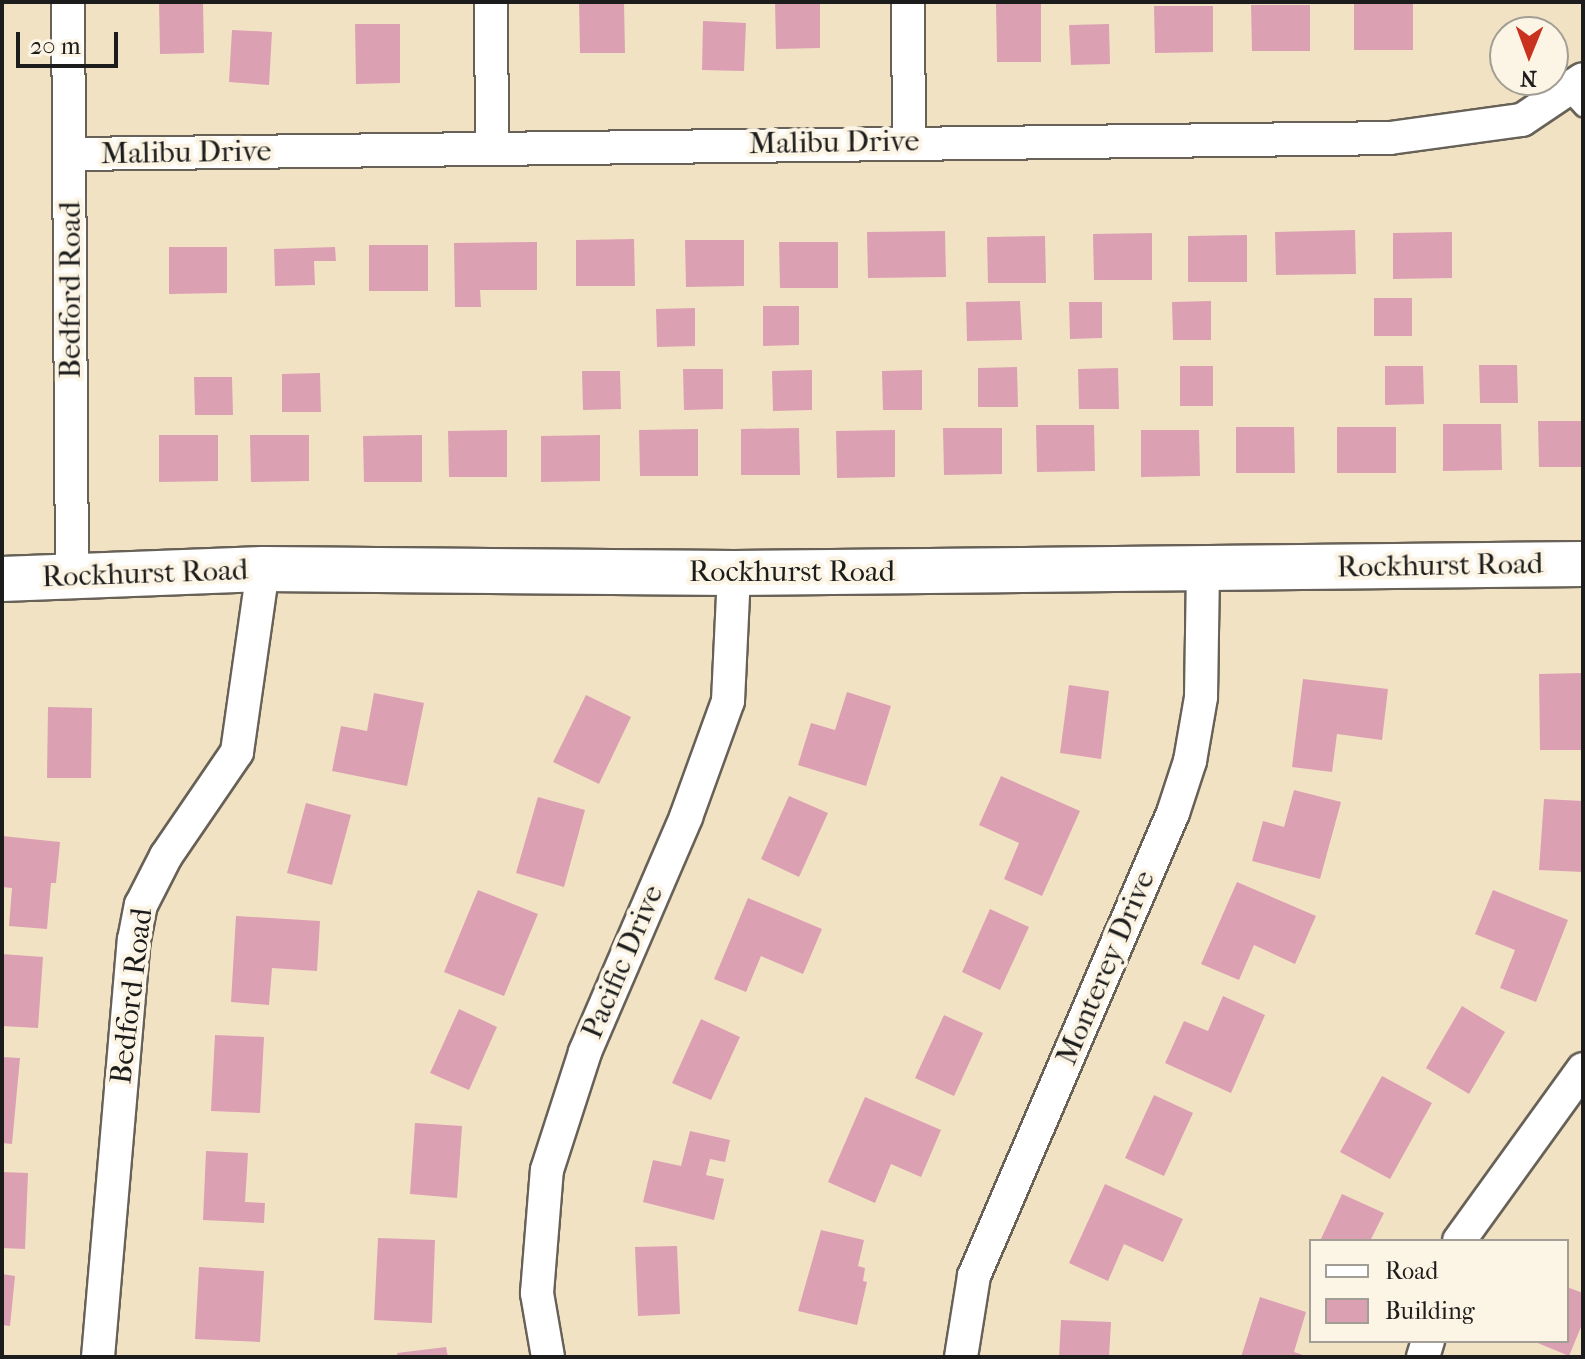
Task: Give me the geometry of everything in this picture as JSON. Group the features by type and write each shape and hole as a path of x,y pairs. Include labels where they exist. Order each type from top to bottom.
{"street":[{"name":"Bedford Road","path":"68,2 72,578"},
{"path":"491,2 492,149"},
{"path":"908,2 909,141"},
{"name":"Malibu Drive","path":"71,154 909,141 1390,138 1522,120 1577,92"},
{"name":"Rockhurst Road","path":"2,579 263,569 734,573 1583,564"},
{"name":"Bedford Road","path":"98,1357 134,940 141,905 146,887 237,752 263,569"},
{"name":"Monterey Drive","path":"961,1357 974,1276 1173,813 1190,761 1201,697 1203,569"},
{"name":"Pacific Drive","path":"548,1357 537,1293 547,1170 585,1052 686,817 728,701 734,573"},
{"path":"1460,1239 1583,1069"}],"building":[{"path":"159,2 203,2 204,53 160,54"},
{"path":"579,2 624,2 625,53 580,53"},
{"path":"775,2 820,2 820,48 776,49"},
{"path":"1041,2 1041,62 997,62 996,3"},
{"path":"1354,4 1413,4 1413,50 1354,50"},
{"path":"1251,5 1310,5 1310,51 1252,51"},
{"path":"1154,6 1213,6 1213,52 1155,53"},
{"path":"703,21 746,23 744,71 702,70"},
{"path":"355,24 400,24 400,83 356,84"},
{"path":"1109,24 1110,64 1071,65 1069,25"},
{"path":"232,30 272,32 269,85 229,82"},
{"path":"1355,230 1356,274 1276,275 1275,232"},
{"path":"945,231 946,277 868,278 867,232"},
{"path":"1452,232 1452,278 1393,279 1393,233"},
{"path":"1152,233 1152,280 1094,280 1093,234"},
{"path":"1247,235 1247,282 1188,282 1188,236"},
{"path":"1045,236 1046,283 988,283 987,237"},
{"path":"634,239 635,286 576,286 576,240"},
{"path":"685,240 744,240 744,286 686,287"},
{"path":"537,242 537,290 480,290 481,307 455,307 454,243"},
{"path":"779,242 838,242 838,288 780,288"},
{"path":"369,245 428,245 428,291 369,291"},
{"path":"169,247 227,247 227,293 169,294"},
{"path":"335,247 336,261 314,261 315,285 275,286 274,249"},
{"path":"1374,298 1412,298 1412,336 1374,336"},
{"path":"1020,301 1022,340 967,341 966,302"},
{"path":"1211,301 1211,340 1173,340 1172,302"},
{"path":"1069,302 1102,302 1102,338 1070,339"},
{"path":"763,306 799,306 799,345 763,346"},
{"path":"695,308 695,346 657,347 656,309"},
{"path":"1479,365 1517,365 1518,403 1480,403"},
{"path":"1180,366 1213,366 1213,406 1180,406"},
{"path":"1385,366 1423,366 1424,404 1385,405"},
{"path":"1017,367 1018,407 978,407 978,368"},
{"path":"1118,368 1119,409 1079,409 1078,369"},
{"path":"683,369 723,369 723,409 684,410"},
{"path":"812,370 812,410 773,411 772,371"},
{"path":"922,370 922,410 883,410 882,371"},
{"path":"582,371 620,371 621,409 583,410"},
{"path":"320,373 321,412 282,412 282,374"},
{"path":"194,377 232,377 233,415 195,415"},
{"path":"1538,421 1583,421 1583,467 1539,467"},
{"path":"1443,424 1501,424 1502,470 1443,471"},
{"path":"1036,425 1094,425 1095,471 1037,472"},
{"path":"1236,427 1294,427 1295,473 1236,473"},
{"path":"1337,427 1396,427 1396,473 1337,473"},
{"path":"799,428 800,475 741,475 741,429"},
{"path":"943,428 1002,428 1002,474 944,475"},
{"path":"698,429 698,476 640,476 639,430"},
{"path":"507,430 507,477 449,477 448,431"},
{"path":"895,430 895,477 837,478 836,431"},
{"path":"1141,430 1199,430 1200,476 1141,477"},
{"path":"159,435 218,435 218,481 159,482"},
{"path":"250,435 309,435 309,481 251,482"},
{"path":"422,435 422,482 364,482 363,436"},
{"path":"600,435 600,481 541,482 541,436"},
{"path":"1583,673 1583,750 1540,750 1539,674"},
{"path":"1303,679 1388,689 1382,740 1337,734 1332,772 1292,767"},
{"path":"1069,685 1109,691 1101,759 1060,753"},
{"path":"847,692 891,706 866,786 798,765 811,723 835,730"},
{"path":"374,693 424,703 407,786 332,771 341,726 367,731"},
{"path":"586,695 631,717 599,784 553,762"},
{"path":"48,707 92,708 91,778 47,778"},
{"path":"1001,776 1080,811 1042,896 1004,879 1019,843 979,825"},
{"path":"1294,790 1341,802 1320,879 1252,861 1263,821 1284,827"},
{"path":"789,796 828,813 799,877 761,859"},
{"path":"538,797 585,810 564,887 516,873"},
{"path":"1544,799 1583,801 1583,872 1539,870"},
{"path":"306,803 351,815 332,885 287,873"},
{"path":"2,836 60,842 56,883 51,883 47,929 9,926 12,888 2,887"},
{"path":"1237,882 1316,916 1295,964 1254,945 1239,980 1201,964"},
{"path":"478,890 538,914 504,996 444,972"},
{"path":"1493,890 1568,920 1536,1002 1500,988 1515,950 1475,934"},
{"path":"748,898 822,929 803,974 761,956 746,992 714,979"},
{"path":"990,909 1029,927 1000,990 962,972"},
{"path":"236,916 320,921 317,971 272,968 269,1005 231,1002"},
{"path":"2,954 43,957 38,1028 2,1026"},
{"path":"1223,996 1265,1015 1231,1093 1165,1063 1184,1021 1208,1031"},
{"path":"1462,1006 1505,1032 1469,1094 1426,1068"},
{"path":"459,1009 497,1027 469,1090 430,1073"},
{"path":"944,1015 983,1033 954,1096 915,1078"},
{"path":"701,1019 740,1037 711,1100 672,1083"},
{"path":"215,1035 264,1037 260,1113 211,1111"},
{"path":"2,1057 20,1058 12,1144 2,1143"},
{"path":"1382,1076 1432,1103 1390,1179 1340,1152"},
{"path":"1154,1095 1193,1113 1164,1176 1125,1158"},
{"path":"865,1097 941,1130 921,1177 891,1164 875,1203 828,1182"},
{"path":"415,1123 462,1126 457,1198 410,1194"},
{"path":"690,1131 730,1140 725,1162 710,1159 706,1175 724,1179 714,1220 643,1202 653,1160 681,1166"},
{"path":"206,1151 248,1153 245,1202 265,1203 264,1223 203,1220"},
{"path":"2,1172 28,1173 25,1249 2,1248"},
{"path":"1105,1184 1183,1219 1163,1262 1124,1244 1108,1281 1069,1263"},
{"path":"1342,1194 1384,1213 1371,1239 1321,1239"},
{"path":"821,1230 864,1240 858,1266 865,1268 863,1281 867,1282 857,1325 798,1311"},
{"path":"378,1238 435,1240 432,1323 374,1320"},
{"path":"677,1246 680,1314 638,1316 635,1247"},
{"path":"199,1267 264,1271 260,1342 195,1339"},
{"path":"2,1274 15,1276 10,1326 2,1325"},
{"path":"1569,1288 1583,1293 1583,1322 1569,1356 1538,1343 1569,1343"},
{"path":"1260,1297 1306,1312 1294,1352 1309,1357 1241,1357"},
{"path":"1061,1320 1111,1322 1109,1357 1059,1357"},
{"path":"446,1347 448,1357 398,1357 397,1353"}]}
